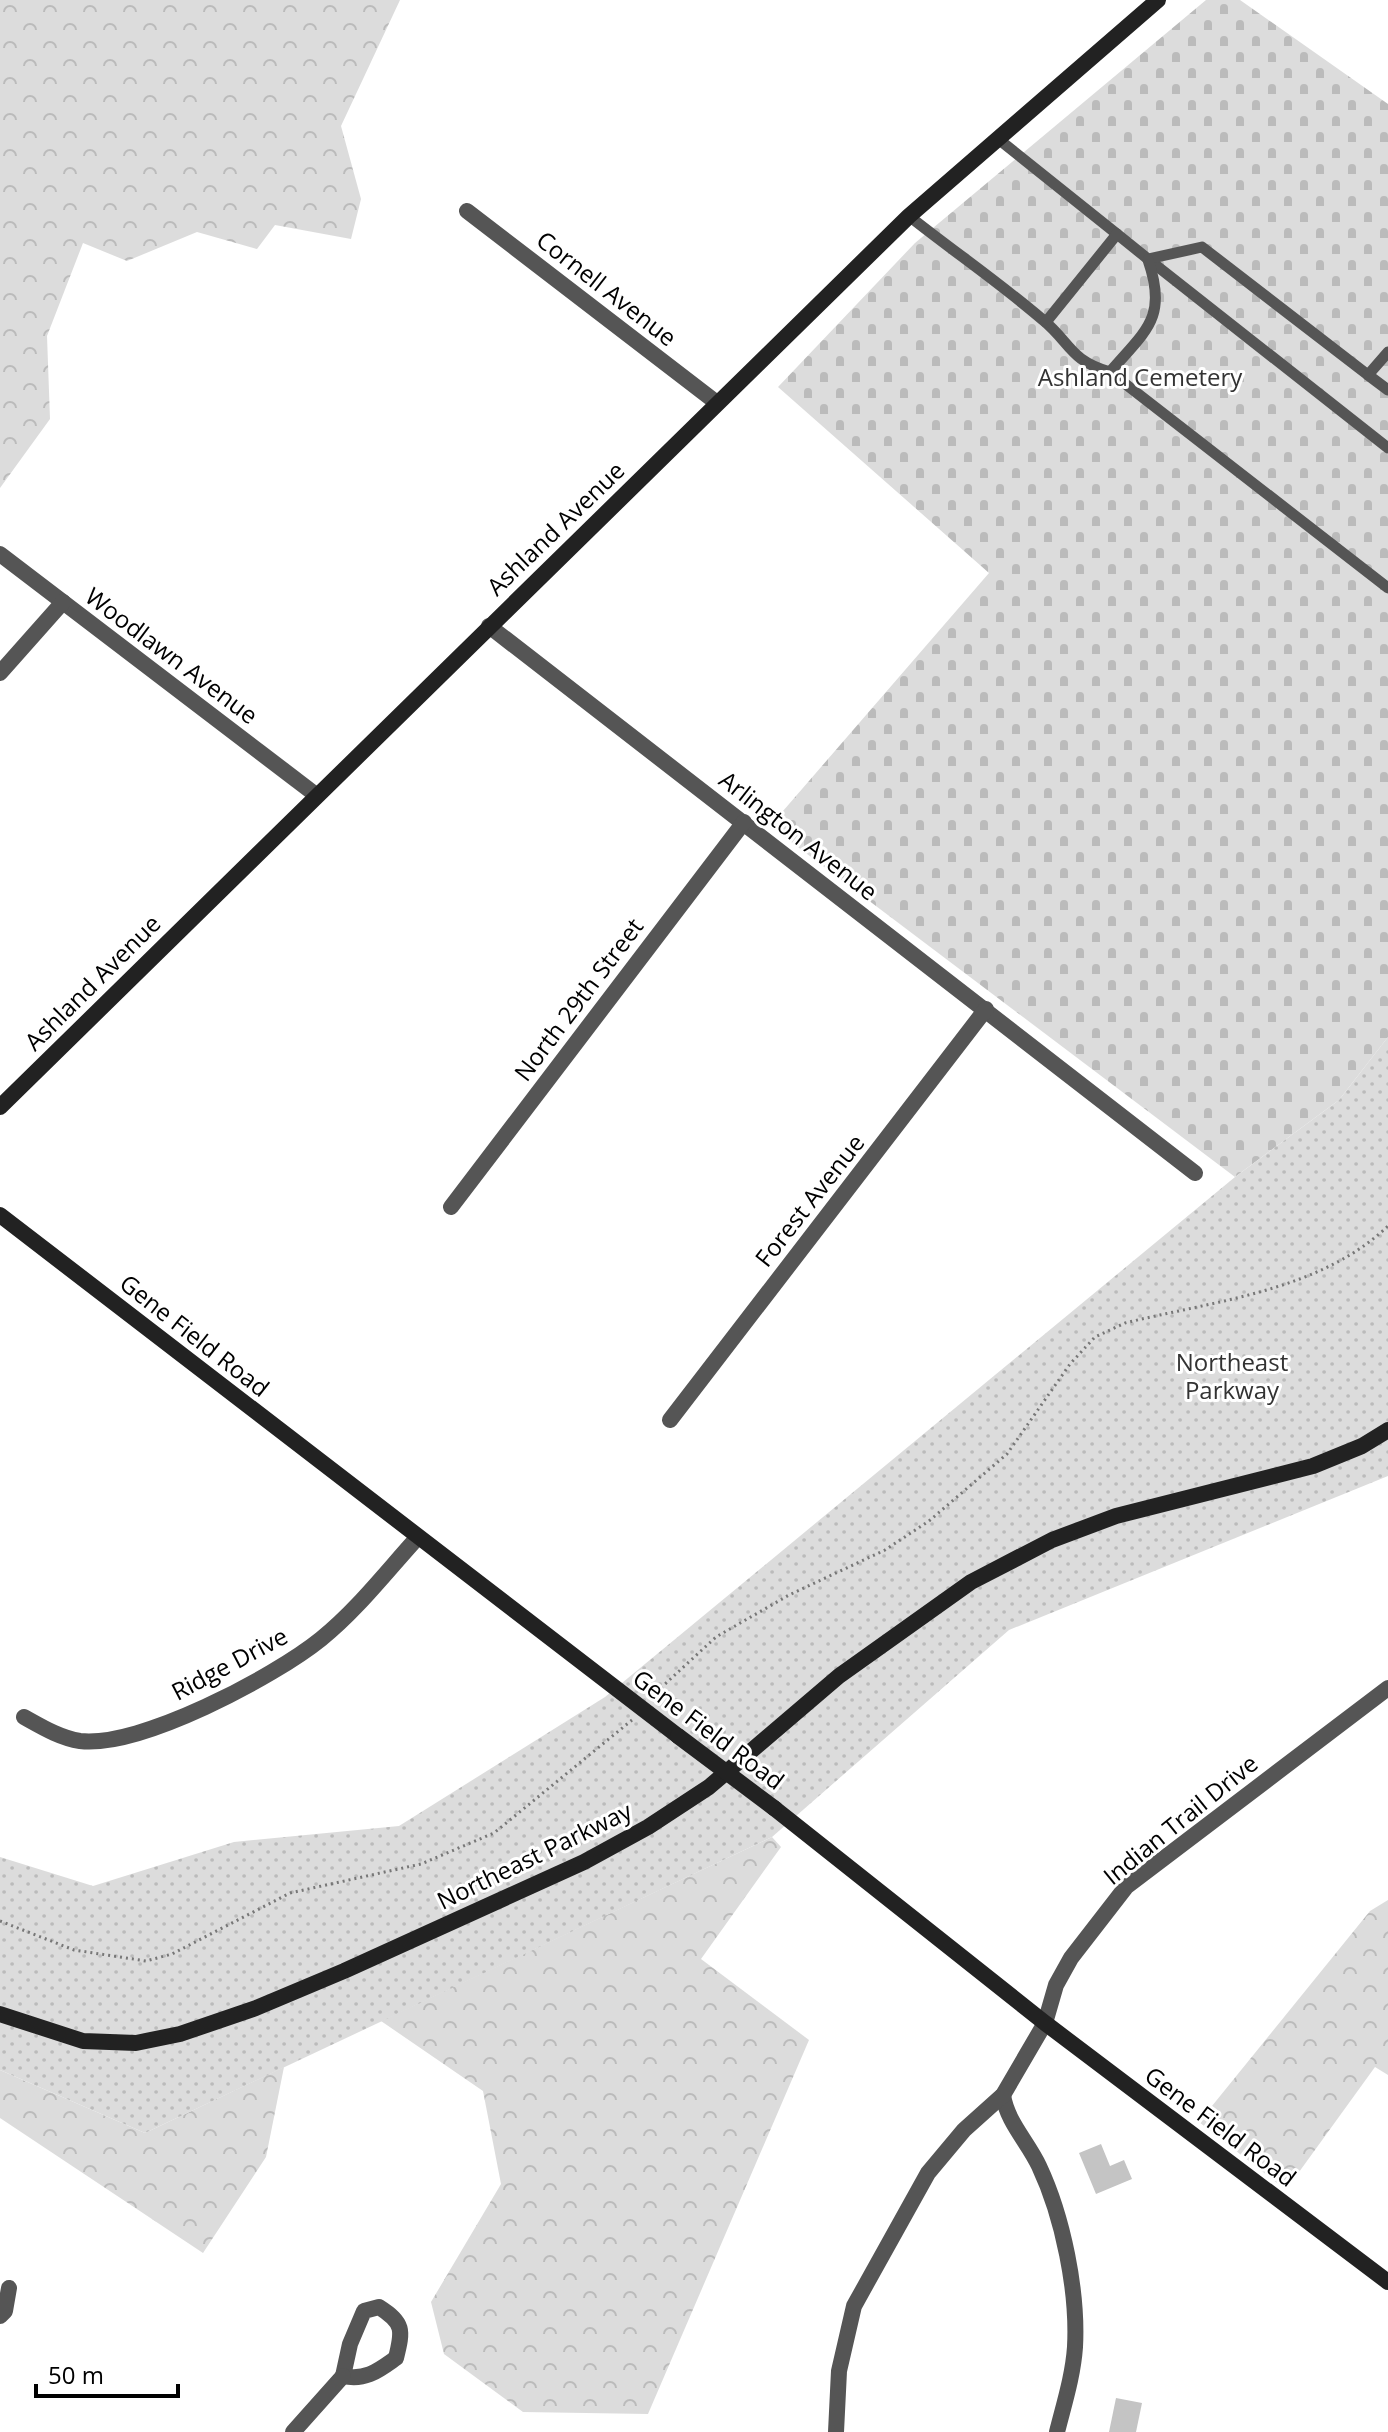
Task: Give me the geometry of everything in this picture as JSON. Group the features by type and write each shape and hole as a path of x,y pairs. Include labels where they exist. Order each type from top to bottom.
{"street":[{"name":"Ashland Avenue","path":"0,1107 909,216 1158,0"},
{"name":"Cornell Avenue","path":"467,211 717,403"},
{"name":"Woodlawn Avenue","path":"0,554 316,795"},
{"path":"0,673 63,602"},
{"name":"Arlington Avenue","path":"489,626 1195,1173"},
{"name":"North 29th Street","path":"451,1207 744,822"},
{"name":"Forest Avenue","path":"670,1420 986,1009"},
{"name":"Gene Field Road","path":"0,1215 774,1808 1045,2023 1388,2282"},
{"name":"Northeast Parkway","path":"0,2014 83,2041 136,2043 180,2034 256,2008 344,1971 584,1862 648,1827 709,1787 839,1676 971,1582 1052,1540 1116,1516 1313,1466 1362,1446 1388,1430"},
{"name":"Ridge Drive","path":"24,1717 56,1734 82,1741 146,1730 221,1700 321,1639 418,1537"},
{"name":"Indian Trail Drive","path":"836,2432 839,2371 854,2306 928,2173 964,2130 1003,2095 1045,2023 1056,1985 1071,1958 1126,1887 1388,1688"},
{"path":"1003,2095 1007,2113 1039,2165 1056,2211 1068,2260 1075,2346 1057,2432"},
{"path":"0,2316 5,2311 9,2288"},
{"path":"293,2432 343,2376 350,2344 364,2311 379,2307 397,2318 402,2334 396,2358 374,2374 356,2379 343,2376"}],"lane":[{"path":"997,138 1388,448"},
{"path":"909,216 1046,322 1074,354 1092,367 1110,372 1388,588"},
{"path":"1046,322 1117,234"},
{"path":"1148,259 1202,247 1388,390"},
{"path":"1110,372 1156,315 1158,302 1148,259"},
{"path":"1368,375 1388,352"}],"path":[{"path":"0,1921 74,1950 146,1961 172,1954 290,1893 421,1864 494,1833 626,1727 667,1678 716,1637 789,1595 885,1550 929,1521 1007,1454 1070,1364 1095,1337 1125,1323 1324,1270 1369,1244 1388,1226"}],"green space":[{"path":"0,0 400,0 341,126 361,199 351,239 275,225 257,249 197,232 127,261 83,243 47,336 50,419 0,488"},
{"name":"Ashland Cemetery","path":"1206,0 1240,0 1388,104 1388,1037 1339,1100 1235,1177 770,826 989,573 778,387 915,243"},
{"name":"Northeast Parkway","path":"1388,1037 1388,1476 1009,1630 772,1837 145,2133 0,2070 0,1857 93,1886 234,1842 399,1826 605,1697 1235,1177 1339,1100"},
{"path":"772,1837 781,1847 701,1959 809,2040 648,2414 523,2412 444,2354 431,2302 501,2184 483,2091 381,2021"},
{"path":"1388,1900 1388,2075 1375,2067 1286,2190 1199,2122 1370,1911"},
{"path":"284,2067 266,2157 203,2253 0,2118 0,2070 145,2133"}],"building":[{"path":"1101,2144 1110,2166 1124,2160 1132,2179 1096,2194 1079,2153"},
{"path":"1116,2398 1142,2403 1136,2432 1109,2432"}]}
